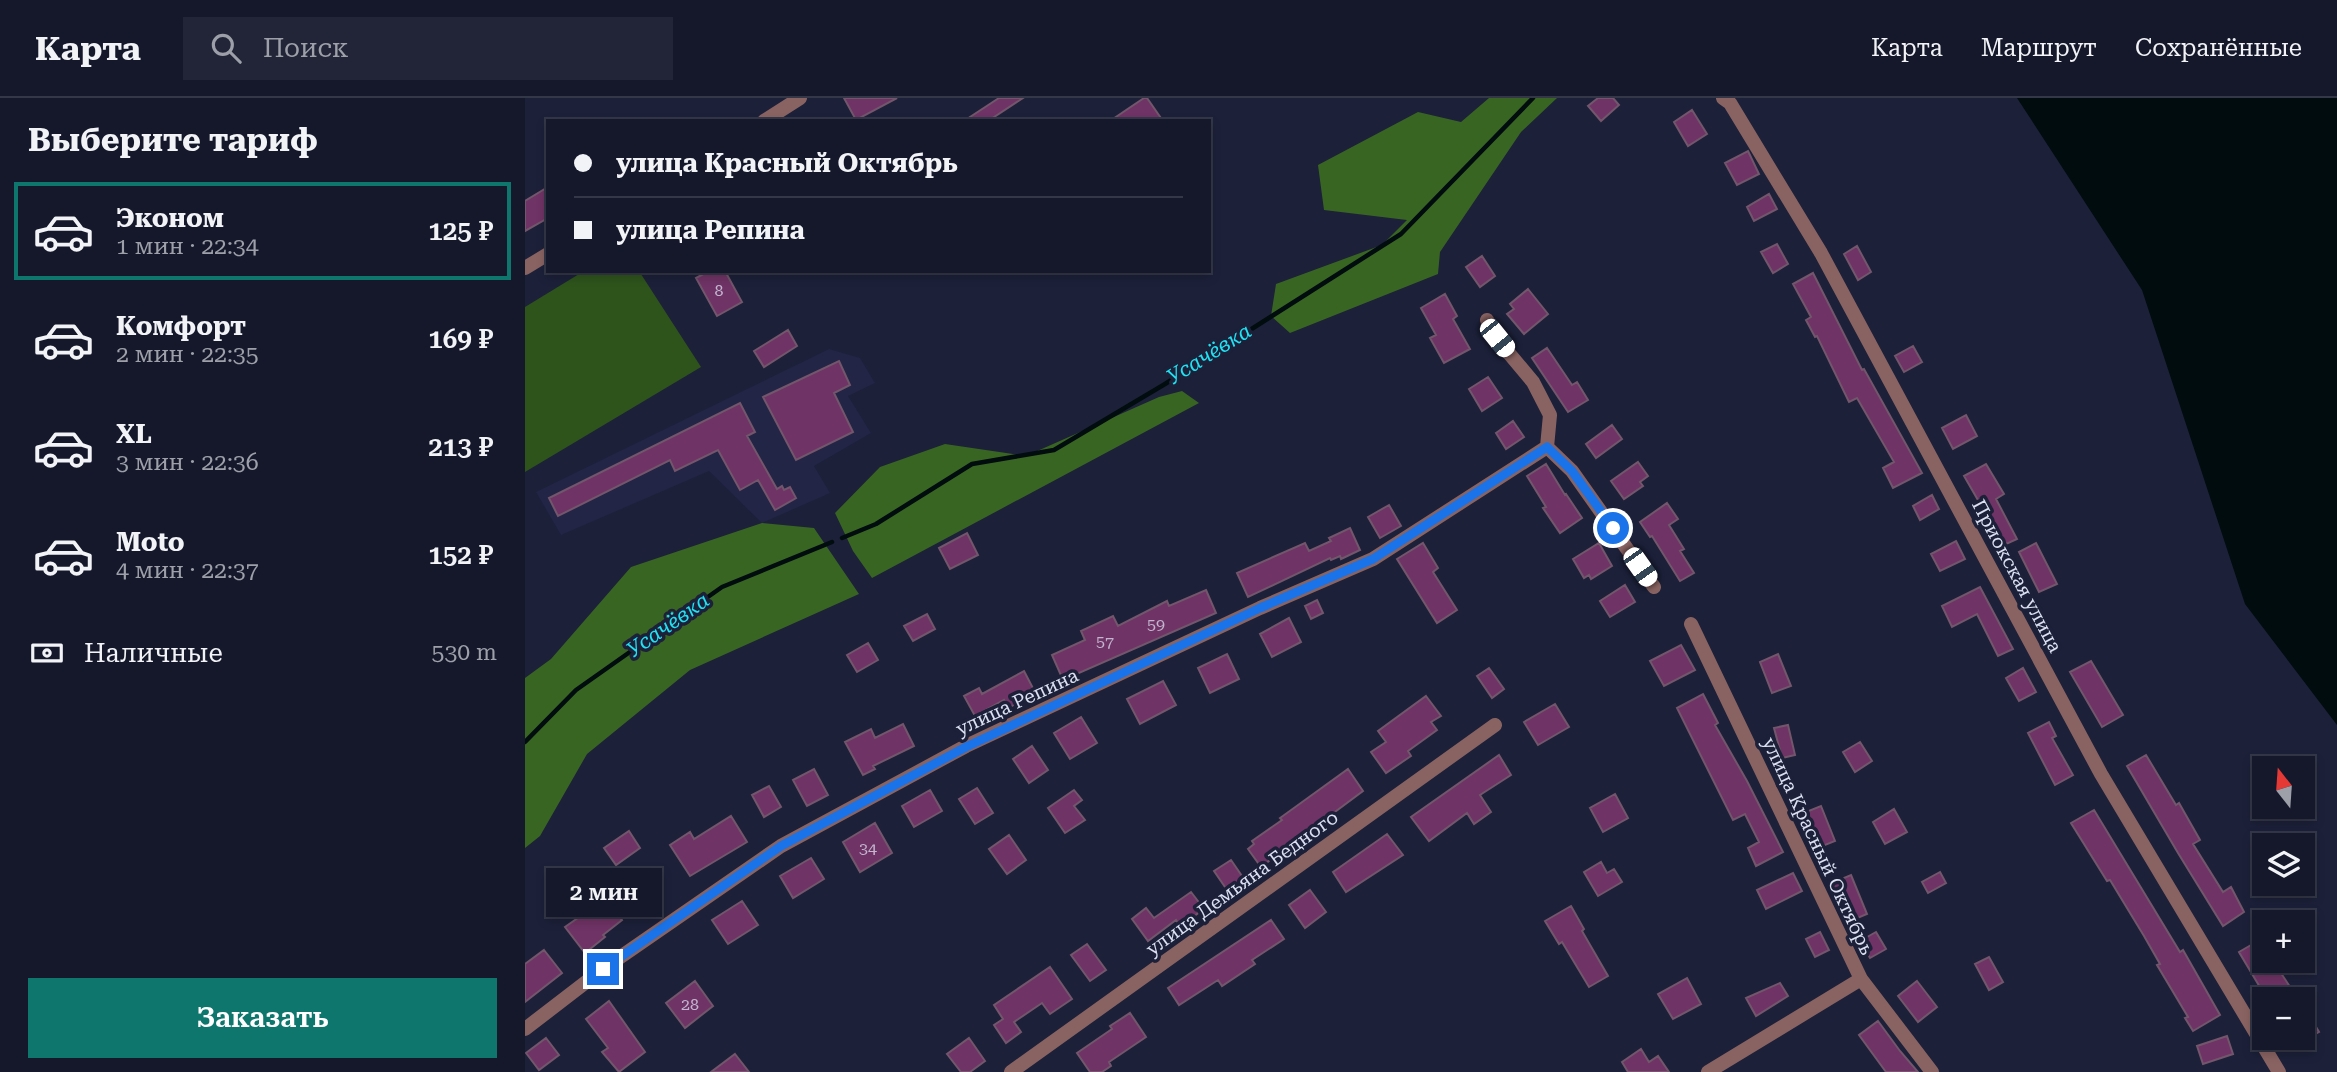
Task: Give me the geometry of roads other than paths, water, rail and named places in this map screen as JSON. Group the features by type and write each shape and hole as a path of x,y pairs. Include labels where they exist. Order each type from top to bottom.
{"street":[{"path":"767,119 800,98"},
{"name":"Приокская улица","path":"1723,98 1730,103 1821,253 2101,774 2279,1072"},
{"path":"525,268 546,255"},
{"path":"1487,320 1497,338 1533,382 1550,415 1547,447 1572,471 1654,587"},
{"name":"улица Репина","path":"525,1029 603,969 781,846 966,747 1260,608 1373,559 1547,447"},
{"name":"улица Красный Октябрь","path":"1691,624 1861,979 1932,1072"},
{"name":"улица Демьяна Бедного","path":"1011,1072 1495,725"},
{"path":"1708,1072 1861,979"}],"waterway":[{"name":"Усачёвка","path":"842,538 876,524 972,464 1054,450 1165,384 1401,234 1533,98"},
{"name":"Усачёвка","path":"525,742 576,690 722,587 832,542"}]}
